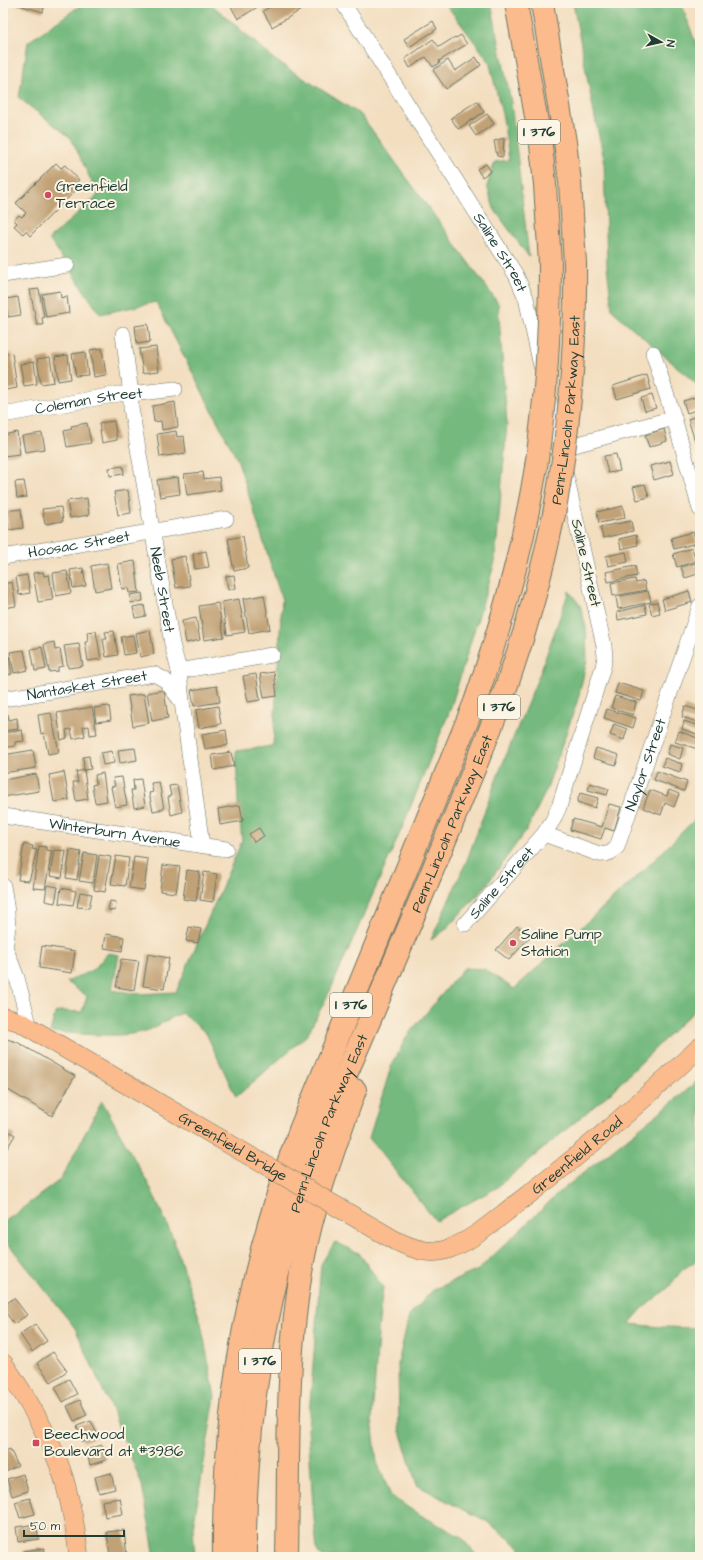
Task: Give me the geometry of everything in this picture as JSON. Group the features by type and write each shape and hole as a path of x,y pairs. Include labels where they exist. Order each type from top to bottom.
{"highway":[{"name":"Penn-Lincoln Parkway East","path":"224,1557 225,1483 231,1410 249,1304 266,1232 285,1170 300,1130 475,702 504,612 522,547 536,467 546,386 550,263 541,145 516,3"},
{"name":"Penn-Lincoln Parkway East","path":"245,1557 247,1484 252,1412 270,1308 287,1238 320,1137 423,894 498,711 512,672 536,593 554,514 562,472 572,389 574,347 574,263 571,196 566,142 542,3"},
{"path":"287,1557 290,1384 294,1324 303,1261 310,1228 328,1167 423,894"}],"main road":[{"name":"Greenfield Bridge","path":"3,1017 13,1019 30,1028 396,1241 420,1250 445,1250"},
{"name":"Greenfield Road","path":"445,1250 459,1245 480,1232 525,1198 627,1113 700,1047"},
{"path":"3,1363 24,1393 46,1435 64,1479 79,1557"}],"street":[{"name":"Saline Street","path":"343,3 522,286 526,298 604,646 605,657 603,667 559,806 553,820 544,834 465,924"},
{"path":"3,275 67,265"},
{"name":"Neeb Street","path":"123,334 131,394 131,408 172,644 179,671 202,845"},
{"path":"653,353 674,418 700,509"},
{"name":"Coleman Street","path":"3,415 119,394 175,390"},
{"path":"560,448 674,418"},
{"name":"Hoosac Street","path":"3,557 226,519"},
{"name":"Naylor Street","path":"544,834 599,854 605,855 613,852 618,847 700,606"},
{"path":"179,671 272,655"},
{"name":"Nantasket Street","path":"3,699 154,674 165,680 182,702"},
{"name":"Winterburn Avenue","path":"3,816 226,849"},
{"path":"3,886 7,918 4,950 17,978 30,1028"}],"green space":[{"path":"84,3 210,3 275,60 361,115 498,303 507,424 495,562 450,710 399,835 330,991 307,1035 236,1097 206,1033 182,1013 151,1029 129,1034 102,1035 50,1032 55,1013 60,1011 82,1012 87,996 67,982 94,969 108,953 119,955 112,990 138,994 176,992 242,841 238,802 236,751 273,746 282,600 238,461 156,302 100,314 49,239 98,195 71,138 19,98 28,42"},
{"path":"445,3 491,3 511,102 529,257 494,209 487,186 495,162 509,160 503,118 489,61"},
{"path":"573,3 681,3 696,44 700,49 700,387 612,310 607,266 604,159"},
{"path":"569,591 580,605 586,627 587,660 578,699 546,791 527,829 485,887 445,930 431,940 467,860 498,775 540,673"},
{"path":"700,807 700,1006 610,1093 496,1188 436,1221 369,1138 391,1067 407,1036 464,968 484,969 514,989 645,869 694,820"},
{"path":"700,1078 700,1258 682,1270 668,1288 642,1309 629,1324 700,1328 700,1557 520,1557 520,1547 485,1520 417,1485 399,1428 398,1363 409,1316 433,1290 478,1270 562,1190 685,1092"},
{"path":"102,1101 151,1189 173,1238 201,1323 215,1397 193,1528 195,1557 155,1557 142,1485 111,1408 75,1328 3,1237 3,1223 61,1179"},
{"path":"335,1242 359,1253 383,1287 372,1420 377,1462 391,1496 415,1512 461,1537 478,1557 322,1557 317,1551 308,1428 321,1264"}],"building":[{"path":"12,3 45,3 43,12"},
{"path":"229,3 264,3 238,19"},
{"path":"277,3 297,3 301,10 272,27 263,11"},
{"path":"433,21 437,29 409,47 404,39"},
{"path":"461,35 467,44 439,61 440,63 433,67 426,57 410,68 405,59 433,39 439,47"},
{"path":"476,57 481,65 446,89 433,70 448,60 455,71"},
{"path":"477,101 484,112 458,129 451,118"},
{"path":"487,114 494,124 476,136 469,126"},
{"path":"504,138 503,157 497,156 494,141"},
{"name":"Greenfield Terrace","path":"56,163 61,168 65,165 79,180 76,183 79,187 30,236 26,231 23,234 14,226 17,223 14,220 19,215 22,217 26,213 16,203"},
{"path":"486,164 491,171 482,177 477,169"},
{"path":"39,289 44,317 42,318 43,325 37,325 30,290"},
{"path":"60,291 61,298 67,296 69,313 46,317 42,294"},
{"path":"18,297 21,315 8,317 5,299"},
{"path":"148,324 150,342 137,344 135,326"},
{"path":"156,347 159,371 143,373 139,349"},
{"path":"102,348 106,375 94,377 90,350"},
{"path":"85,352 88,375 76,376 72,354"},
{"path":"12,353 17,388 5,390 3,355"},
{"path":"68,355 71,379 58,381 55,357"},
{"path":"50,357 54,382 41,384 37,359"},
{"path":"34,362 37,384 24,386 20,364"},
{"path":"647,375 651,389 617,399 613,386"},
{"path":"652,395 656,408 645,411 641,398"},
{"path":"700,396 700,409 687,413 683,401"},
{"path":"175,402 178,427 162,430 161,421 154,422 152,406"},
{"path":"700,415 700,440 695,441 688,419"},
{"path":"114,421 117,440 102,443 99,423"},
{"path":"87,423 91,443 67,447 64,431 72,429 71,426"},
{"path":"664,429 667,441 649,447 645,435"},
{"path":"176,431 177,437 184,436 186,453 160,457 157,434"},
{"path":"17,432 20,454 3,456 3,435"},
{"path":"42,433 45,449 25,452 22,436"},
{"path":"616,454 620,471 608,473 604,456"},
{"path":"670,461 674,474 654,480 650,466"},
{"path":"123,466 124,474 110,476 109,468"},
{"path":"203,472 204,479 219,477 221,490 187,495 184,474"},
{"path":"178,477 180,494 160,497 157,480"},
{"path":"24,481 27,497 17,498 15,482"},
{"path":"645,484 649,497 637,500 633,487"},
{"path":"128,490 131,513 118,515 114,492"},
{"path":"87,498 89,515 70,518 67,501"},
{"path":"623,506 625,518 599,523 597,512"},
{"path":"61,507 63,521 45,524 42,509"},
{"path":"21,509 23,528 9,530 6,511"},
{"path":"631,521 633,531 603,538 600,527"},
{"path":"693,532 697,543 674,549 671,538"},
{"path":"636,535 638,545 621,549 619,539"},
{"path":"243,536 248,568 234,571 228,539"},
{"path":"692,548 696,561 677,567 673,554"},
{"path":"206,551 209,567 195,569 193,554"},
{"path":"626,552 628,562 608,566 606,556"},
{"path":"185,556 190,586 176,588 171,559"},
{"path":"135,561 139,592 129,593 128,588 122,589 118,564"},
{"path":"107,563 111,588 95,591 91,566"},
{"path":"695,563 698,574 685,578 681,567"},
{"path":"635,566 637,576 608,582 606,572"},
{"path":"83,568 86,586 73,588 70,570"},
{"path":"67,571 71,593 56,596 53,573"},
{"path":"43,572 44,576 49,575 53,600 38,602 33,573"},
{"path":"27,575 30,593 19,595 16,577"},
{"path":"234,575 236,588 228,590 226,576"},
{"path":"635,579 636,583 644,581 646,590 613,596 611,583"},
{"path":"12,582 16,606 3,608 3,584"},
{"path":"648,591 651,602 618,609 616,597"},
{"path":"689,591 692,602 665,610 662,599"},
{"path":"142,593 143,601 131,603 130,595"},
{"path":"264,595 270,629 249,633 243,599"},
{"path":"239,599 245,632 227,635 222,602"},
{"path":"657,602 660,613 652,615 649,604"},
{"path":"218,603 224,637 204,640 199,606"},
{"path":"144,605 146,616 135,618 133,607"},
{"path":"645,605 647,614 618,620 617,612"},
{"path":"196,618 200,640 186,643 182,621"},
{"path":"150,630 154,654 140,657 136,633"},
{"path":"96,631 101,659 88,661 85,642 88,642 87,632"},
{"path":"114,631 118,655 106,657 103,639 107,639 105,632"},
{"path":"133,635 136,653 124,655 121,637"},
{"path":"54,642 55,650 60,649 63,666 58,667 58,671 49,672 44,644"},
{"path":"79,644 83,666 68,668 64,646"},
{"path":"42,647 46,669 35,671 31,649"},
{"path":"24,650 28,670 14,673 10,652"},
{"path":"9,656 12,674 3,676 3,657"},
{"path":"274,672 277,696 264,698 260,674"},
{"path":"256,674 260,700 248,702 243,676"},
{"path":"618,683 644,691 641,701 615,693"},
{"path":"217,686 220,702 194,706 191,690"},
{"path":"164,690 168,718 152,721 147,693"},
{"path":"144,694 149,723 133,726 128,696"},
{"path":"615,696 636,702 633,715 611,708"},
{"path":"109,706 111,720 96,722 94,708"},
{"path":"218,706 221,724 199,728 196,710"},
{"path":"685,706 700,711 700,723 682,717"},
{"path":"92,707 97,734 90,735 89,726 83,727 85,736 73,739 71,729 66,730 67,738 61,740 57,713"},
{"path":"607,709 636,718 633,728 604,718"},
{"path":"51,713 59,752 48,754 44,733 41,734 38,715"},
{"path":"3,714 8,714 9,720 17,718 18,729 3,731"},
{"path":"684,721 700,726 697,734 682,729"},
{"path":"614,724 627,729 624,740 610,735"},
{"path":"22,730 24,741 15,742 15,746 3,748 3,733"},
{"path":"226,730 228,745 205,749 202,734"},
{"path":"679,731 700,739 698,749 675,742"},
{"path":"670,744 683,748 680,759 667,754"},
{"path":"135,748 137,760 120,763 118,750"},
{"path":"596,748 619,755 616,765 593,758"},
{"path":"33,750 36,768 3,773 3,755"},
{"path":"112,751 114,763 103,765 101,753"},
{"path":"231,752 234,766 214,770 212,755"},
{"path":"89,756 91,769 84,770 83,757"},
{"path":"665,758 682,764 680,772 662,766"},
{"path":"84,770 88,799 76,801 73,782 78,782 76,772"},
{"path":"657,771 687,782 684,791 654,780"},
{"path":"64,772 69,800 54,802 49,775"},
{"path":"103,773 107,801 95,803 92,785 96,784 95,775"},
{"path":"36,774 39,791 3,797 3,780"},
{"path":"122,777 127,805 115,807 111,787 115,786 113,778"},
{"path":"141,779 145,806 134,808 131,790 134,790 133,780"},
{"path":"159,782 164,809 153,811 149,793 153,792 151,783"},
{"path":"590,783 609,789 607,795 588,790"},
{"path":"177,785 182,812 171,815 168,797 171,796 169,786"},
{"path":"650,790 667,796 669,790 679,794 674,807 665,803 661,815 643,808"},
{"path":"580,793 598,798 595,808 577,802"},
{"path":"609,804 621,807 614,831 605,828 601,839 570,830 573,819 602,827"},
{"path":"240,805 243,821 220,825 218,809"},
{"path":"259,828 264,836 254,842 249,834"},
{"path":"24,844 33,846 32,849 37,850 29,881 18,880"},
{"path":"39,846 46,847 46,850 52,851 45,889 33,888"},
{"path":"54,850 66,851 62,878 50,876"},
{"path":"70,850 81,852 77,880 66,878"},
{"path":"84,853 97,855 93,883 79,881"},
{"path":"99,855 111,857 105,892 94,890"},
{"path":"116,856 129,858 125,886 111,884"},
{"path":"134,857 148,859 144,890 129,888"},
{"path":"163,865 180,867 176,893 160,891"},
{"path":"187,870 200,872 196,901 183,899"},
{"path":"204,872 217,874 213,902 200,900"},
{"path":"47,885 58,887 55,903 45,901"},
{"path":"61,888 76,891 73,905 59,903"},
{"path":"80,892 92,894 89,908 77,907"},
{"path":"110,901 116,902 115,911 108,910"},
{"name":"Saline Pump Station","path":"517,926 530,937 509,960 496,950"},
{"path":"189,927 201,929 198,943 186,941"},
{"path":"106,934 124,937 122,951 104,948"},
{"path":"42,946 75,951 72,973 39,968"},
{"path":"148,954 169,958 164,989 143,986"},
{"path":"121,959 139,961 134,990 116,987"},
{"path":"3,1038 17,1042 75,1076 52,1116 3,1087"},
{"path":"3,1128 15,1135 3,1155"},
{"path":"14,1298 27,1315 14,1324 3,1309 3,1306"},
{"path":"35,1324 47,1341 32,1352 20,1334"},
{"path":"53,1352 67,1371 51,1382 37,1363"},
{"path":"69,1379 77,1394 63,1402 55,1387"},
{"path":"80,1400 87,1415 74,1421 67,1406"},
{"path":"91,1421 98,1436 83,1442 77,1426"},
{"path":"102,1445 106,1460 90,1465 86,1450"},
{"path":"10,1449 18,1466 3,1473 3,1452"},
{"path":"111,1473 115,1489 99,1493 95,1477"},
{"path":"23,1474 28,1491 12,1496 7,1479"},
{"path":"30,1498 35,1514 20,1518 15,1502"},
{"path":"120,1498 123,1514 105,1517 102,1501"},
{"path":"36,1524 39,1539 18,1542 16,1527"},
{"path":"124,1530 127,1557 110,1557 107,1532"},
{"path":"44,1548 46,1557 24,1557 23,1551"}],"place":[{"name":"Greenfield Terrace","path":"48,195"},
{"name":"Saline Pump Station","path":"513,943"},
{"name":"Beechwood Boulevard at #3986","path":"36,1443"}]}
